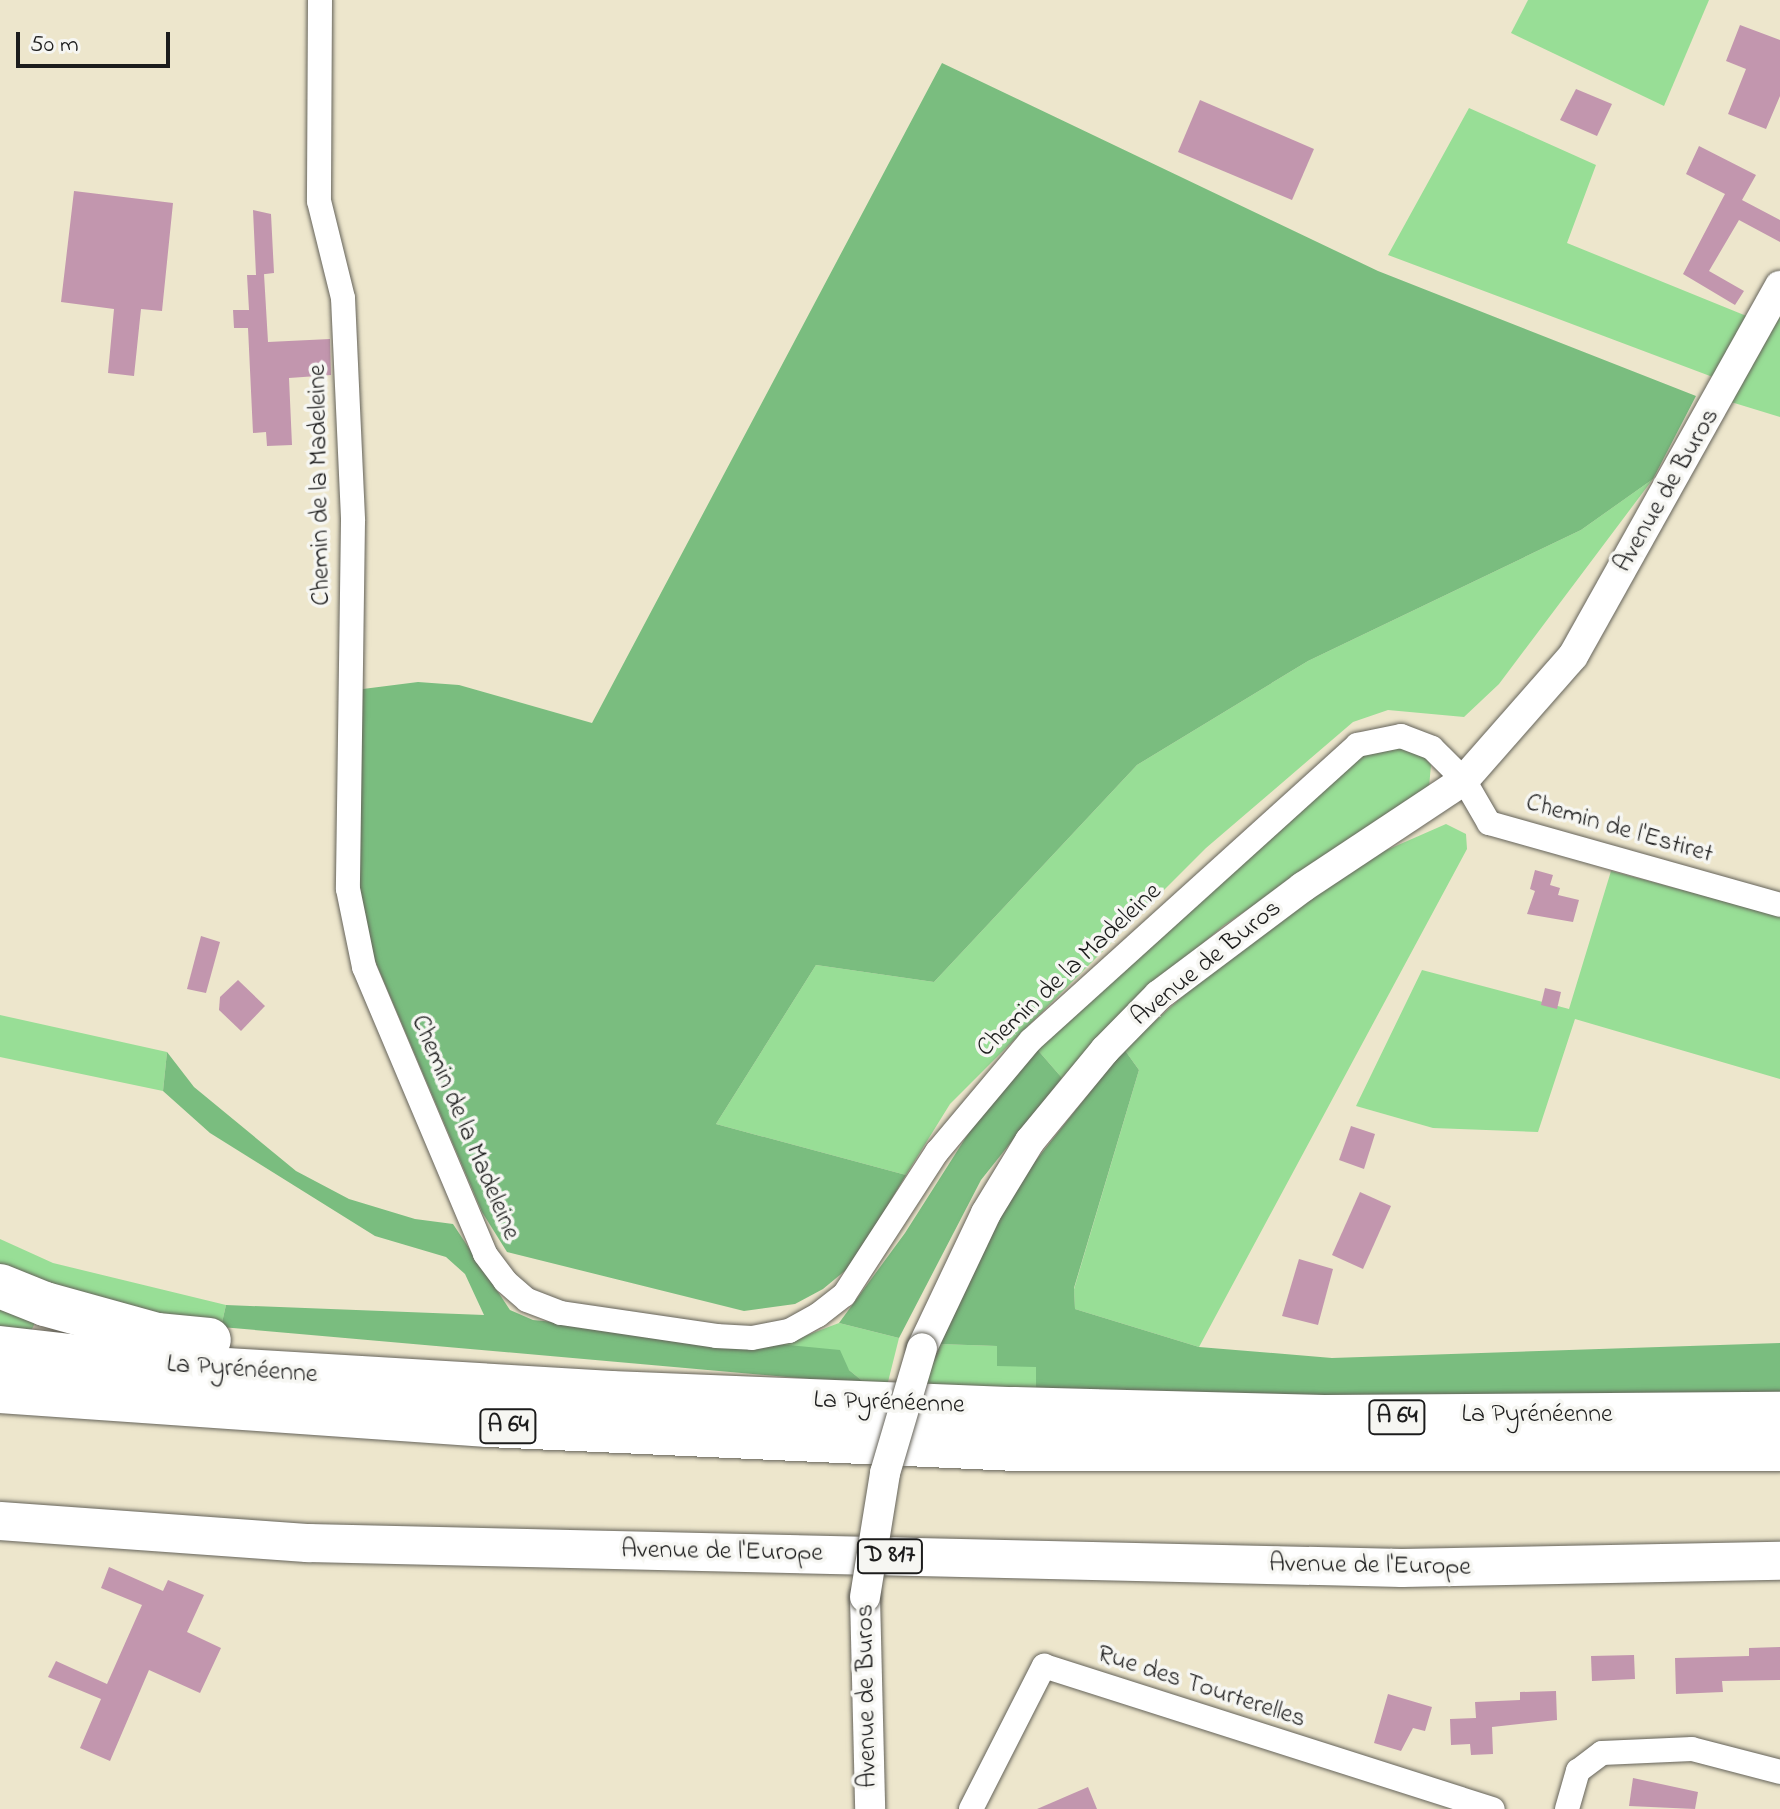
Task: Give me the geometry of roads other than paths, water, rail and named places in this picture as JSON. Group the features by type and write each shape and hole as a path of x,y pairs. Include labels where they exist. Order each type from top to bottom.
{"highway":[{"path":"0,1286 45,1304 157,1335 575,1370 611,1393"},
{"name":"La Pyrénéenne","path":"0,1348 159,1366 611,1393 1324,1417 1780,1414"},
{"name":"La Pyrénéenne","path":"0,1391 488,1425 1017,1449 1780,1449"}],"main road":[{"name":"Avenue de l'Europe","path":"0,1521 308,1543 1339,1567 1508,1569 1780,1561"}],"street":[{"name":"Chemin de la Madeleine","path":"320,0 319,201 343,298 353,521 348,889 364,967 485,1254 505,1281 527,1300 561,1313 716,1336 752,1338 789,1331 818,1315 844,1295 937,1152 1031,1040 1357,745 1401,736 1432,748 1464,780"},
{"name":"Avenue de Buros","path":"870,1809 865,1597 885,1473 922,1348 986,1213 1030,1141 1105,1050 1159,995 1303,887 1464,780 1573,656 1780,286"},
{"name":"Chemin de l'Estiret","path":"1464,780 1489,823 1780,905"},
{"name":"Rue des Tourterelles","path":"971,1809 1044,1666 1415,1798 1493,1809"},
{"path":"1567,1809 1578,1771 1602,1753 1692,1749 1780,1772"}]}
